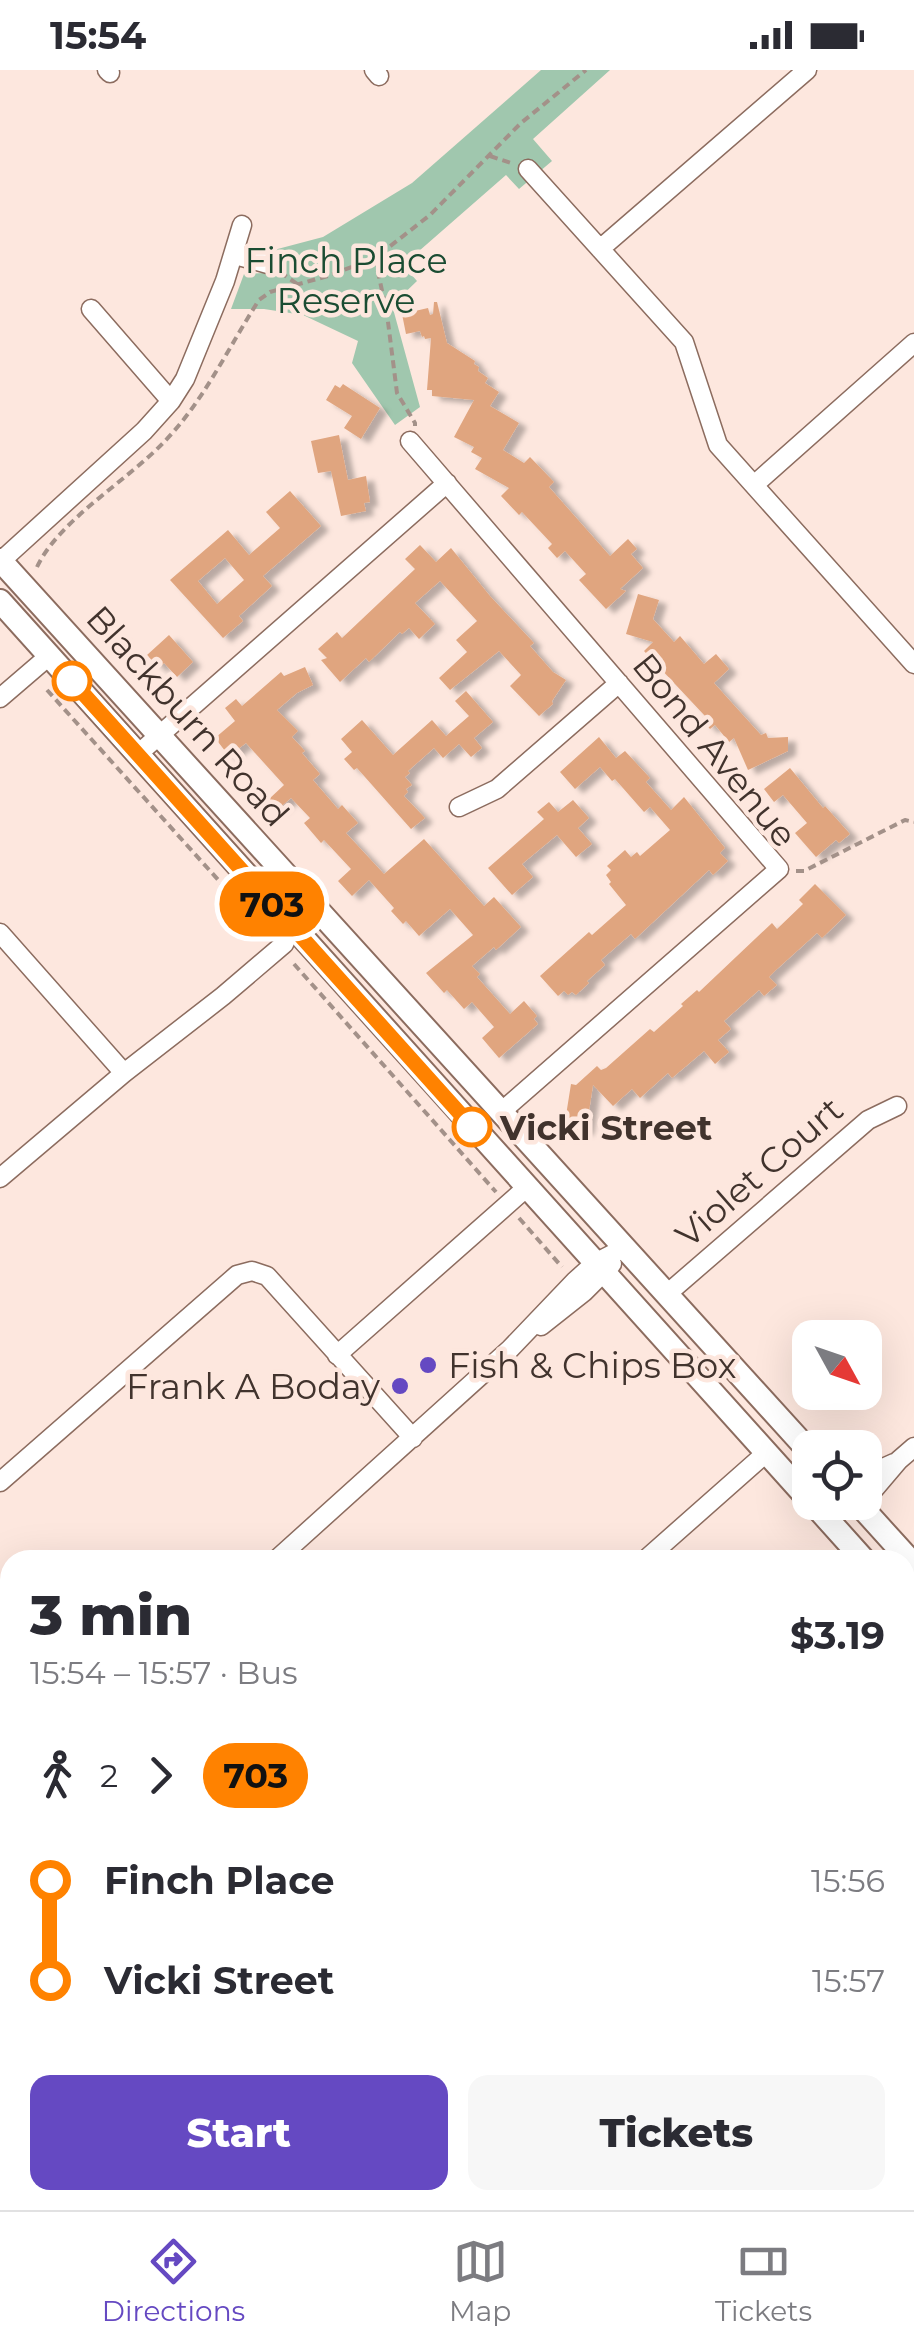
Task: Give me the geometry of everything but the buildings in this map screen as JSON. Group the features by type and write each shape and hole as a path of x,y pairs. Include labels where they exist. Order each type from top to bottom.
{"main road":[{"name":"Blackburn Road","path":"0,560 792,1432"},
{"name":"Blackburn Road","path":"0,600 792,1481"},
{"name":"Blackburn Road","path":"855,1520 862,1550"},
{"name":"Blackburn Road","path":"867,1520 898,1550"}],"street":[{"path":"600,249 806,70"},
{"path":"528,169 684,342 718,445 914,664"},
{"path":"0,560 144,431 171,401 185,379 235,255 242,225"},
{"path":"235,255 268,264"},
{"path":"90,309 171,401"},
{"path":"754,485 914,343"},
{"name":"Bond Avenue","path":"410,441 779,870 501,1112"},
{"path":"138,754 447,483"},
{"path":"0,698 49,656"},
{"path":"459,807 497,789 618,683"},
{"path":"0,1178 284,944 292,926"},
{"path":"0,933 124,1072"},
{"name":"Violet Court","path":"667,1294 868,1120 897,1106"},
{"path":"337,1355 526,1188"},
{"path":"287,1550 510,1349 566,1307 624,1248"},
{"path":"0,1482 237,1275 252,1271 266,1276 413,1438"},
{"path":"882,1476 914,1447"},
{"path":"656,1550 766,1452"},
{"path":"882,1468 899,1460"}],"path":[{"path":"37,567 55,538 182,422 216,374 259,300 270,292 375,258 430,215 522,122 586,70"},
{"path":"489,156 528,169"},
{"path":"375,258 397,392 416,423 410,441"},
{"path":"47,690 267,934"},
{"path":"779,870 804,871 905,820 914,822"},
{"path":"294,964 562,1267"}],"green space":[{"name":"Finch Place Reserve","path":"541,70 610,70 533,139 552,161 519,189 506,175 403,265 417,281 392,305 420,407 395,425 352,363 358,341 303,315 231,309 244,274 264,273 270,251 323,237 412,183"}],"bus line":[{"name":"703","path":"72,681 472,1127"}],"place":[{"name":"Vicki Street","path":"472,1127"},
{"name":"Fish & Chips Box","path":"428,1365"},
{"name":"Frank A Boday","path":"400,1386"}]}
